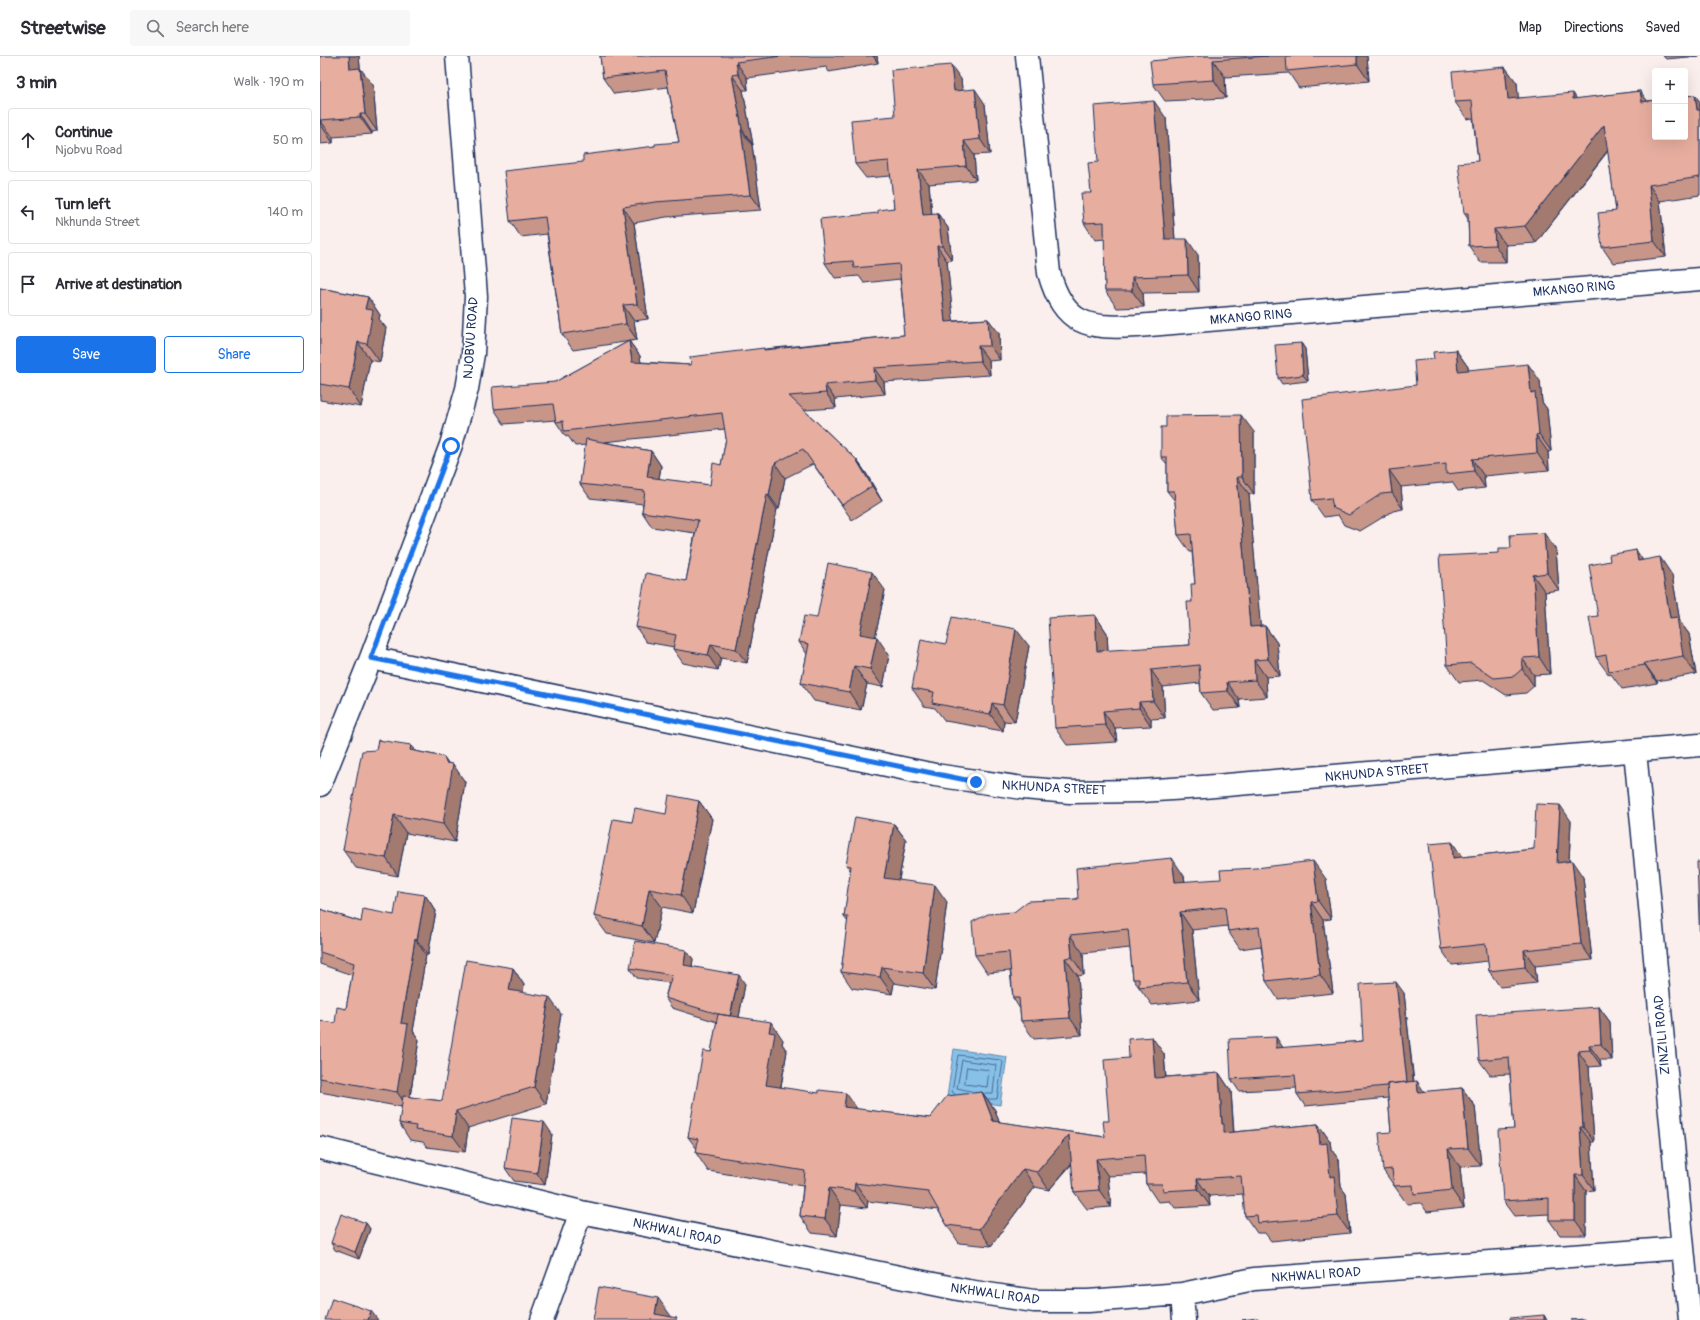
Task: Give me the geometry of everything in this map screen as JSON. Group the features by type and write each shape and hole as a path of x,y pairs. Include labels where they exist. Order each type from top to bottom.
{"street":[{"name":"NJOBVU ROAD","path":"320,785 371,658 451,446 467,389 473,354 476,296 457,56"},
{"name":"MKANGO RING","path":"1027,56 1049,273 1057,297 1066,311 1078,320 1092,325 1108,328 1145,326 1700,280"},
{"name":"NKHUNDA STREET","path":"371,658 935,775 1023,788 1110,792 1203,787 1700,745"},
{"name":"ZINZILI ROAD","path":"1635,751 1690,1320"},
{"name":"NKHWALI ROAD","path":"320,1148 581,1212 968,1291 1034,1301 1088,1301 1182,1294 1254,1280 1682,1248"},
{"path":"542,1320 581,1212"},
{"path":"1182,1294 1184,1320"}],"water":[{"path":"954,1049 1007,1057 1000,1105 947,1097"}],"building":[{"path":"320,56 349,56 350,69 360,68 365,114 360,114 360,117 320,120"},
{"path":"600,56 782,56 736,62 738,74 732,75 742,129 750,195 655,202 623,207 637,304 623,305 626,324 562,334 545,217 510,221 504,171 583,162 583,155 655,146 655,144 679,142 665,71 603,78"},
{"path":"1193,56 1268,56 1213,60 1214,80 1153,84 1150,61"},
{"path":"1286,56 1357,56 1357,64 1287,71"},
{"path":"951,65 954,91 975,89 980,139 964,141 966,166 918,170 923,215 938,214 942,246 937,246 945,322 988,319 990,346 978,346 980,361 874,368 875,380 825,385 826,393 789,396 856,459 872,486 842,505 803,449 775,463 769,495 767,494 736,649 711,644 708,655 673,649 676,635 636,627 646,573 686,581 698,520 642,512 645,491 580,484 586,439 651,451 647,477 710,485 713,463 721,465 726,438 722,413 564,431 563,421 556,422 553,404 494,409 492,387 555,382 629,341 632,362 691,365 690,357 764,348 764,350 904,335 903,325 905,324 899,264 854,268 853,261 825,263 820,219 878,213 878,210 894,208 889,161 855,164 851,120 895,116 891,70"},
{"path":"1505,67 1508,99 1573,93 1573,99 1640,91 1642,102 1652,100 1652,140 1688,140 1688,96 1695,95 1697,110 1700,110 1700,177 1649,185 1654,241 1602,247 1598,213 1616,211 1604,125 1525,226 1494,229 1495,245 1469,246 1468,213 1464,213 1458,163 1478,161 1472,101 1455,102 1452,72"},
{"path":"1154,101 1165,239 1187,239 1188,275 1132,277 1132,291 1105,291 1104,222 1084,223 1081,193 1091,193 1088,163 1098,162 1094,106"},
{"path":"320,288 368,297 365,309 373,310 367,344 358,342 349,389 320,384"},
{"path":"1301,343 1303,375 1278,378 1275,345"},
{"path":"1456,350 1458,371 1528,364 1531,393 1535,392 1539,434 1536,435 1537,453 1472,459 1474,471 1446,474 1446,464 1389,470 1392,493 1381,494 1349,515 1333,508 1331,498 1312,500 1302,399 1416,385 1414,361 1434,359 1433,352"},
{"path":"1241,415 1242,477 1237,477 1250,627 1265,626 1268,659 1254,660 1255,680 1227,682 1228,691 1201,693 1199,665 1151,670 1153,701 1139,702 1139,708 1103,711 1105,725 1055,728 1048,618 1095,615 1097,651 1190,645 1187,602 1192,602 1191,584 1195,584 1191,534 1178,535 1174,491 1167,491 1167,457 1161,457 1161,427 1166,427 1166,416"},
{"path":"1544,533 1547,573 1533,575 1539,657 1522,658 1522,669 1514,676 1494,678 1471,663 1447,665 1439,556 1499,553 1499,548 1511,548 1510,535"},
{"path":"1636,550 1638,561 1660,557 1670,618 1677,617 1683,656 1644,663 1645,665 1609,671 1606,655 1596,657 1589,617 1598,616 1589,565 1610,561 1609,555"},
{"path":"828,563 872,572 860,634 877,637 870,669 854,666 849,692 801,683 809,644 799,642 804,616 817,618"},
{"path":"952,617 1016,629 1003,705 992,703 990,714 932,703 934,692 912,688 921,639 946,644"},
{"path":"378,740 411,745 410,750 444,757 446,763 453,764 443,824 394,815 386,858 343,850 362,751 376,750"},
{"path":"669,795 699,801 681,895 649,889 642,926 594,916 613,819 632,822 635,808 666,814"},
{"path":"1536,804 1560,805 1557,863 1572,861 1581,944 1524,950 1525,967 1489,971 1486,944 1441,949 1429,844 1452,842 1453,858 1534,849"},
{"path":"855,817 894,824 884,878 935,885 923,973 882,967 880,977 841,972 848,917 844,917 851,866 846,865"},
{"path":"1172,858 1175,882 1221,879 1220,870 1256,868 1313,861 1318,901 1311,902 1320,975 1266,981 1259,927 1228,931 1225,907 1180,912 1187,982 1139,987 1139,979 1133,979 1128,929 1070,935 1072,957 1065,958 1070,1018 1021,1021 1019,998 1013,998 1009,952 975,955 972,922 988,914 1014,912 1028,901 1078,899 1076,868"},
{"path":"1697,862 1700,862 1700,947"},
{"path":"398,891 425,895 417,940 415,939 401,1023 408,1024 397,1092 320,1078 320,1021 335,1023 337,1007 346,1009 354,963 320,952 320,909 361,922 363,909 394,915"},
{"path":"635,941 686,950 684,965 739,975 730,1016 718,1014 665,998 672,975 630,968"},
{"path":"466,960 513,968 509,990 549,997 534,1087 456,1111 453,1136 415,1130 416,1126 399,1123 403,1096 442,1101"},
{"path":"1396,982 1407,1082 1387,1084 1387,1086 1297,1094 1295,1075 1231,1079 1229,1039 1276,1037 1276,1048 1363,1041 1360,984"},
{"path":"1599,1007 1601,1044 1589,1045 1590,1050 1578,1051 1583,1127 1580,1127 1583,1175 1575,1175 1575,1220 1549,1220 1549,1198 1503,1201 1498,1130 1514,1129 1509,1057 1479,1060 1476,1015"},
{"path":"718,1014 771,1022 769,1032 775,1033 766,1085 819,1093 819,1090 846,1093 844,1107 930,1118 947,1096 982,1092 993,1121 1105,1137 1103,1121 1109,1121 1104,1060 1129,1058 1128,1039 1152,1037 1155,1078 1219,1073 1222,1124 1224,1124 1224,1133 1318,1124 1320,1144 1327,1143 1330,1177 1334,1176 1338,1216 1258,1223 1257,1215 1245,1216 1241,1176 1197,1179 1198,1189 1163,1191 1162,1184 1146,1184 1144,1155 1096,1159 1099,1190 1074,1192 1069,1135 1037,1172 1023,1169 979,1229 947,1225 928,1192 855,1183 854,1191 829,1188 825,1219 800,1216 805,1171 696,1153 698,1139 688,1137 703,1051 711,1052"},
{"path":"1417,1081 1418,1092 1462,1088 1468,1148 1448,1149 1452,1190 1414,1194 1413,1185 1394,1186 1392,1169 1383,1170 1379,1133 1391,1132 1387,1084"},
{"path":"512,1118 544,1122 537,1173 505,1168"},
{"path":"341,1214 366,1223 355,1252 331,1243"},
{"path":"599,1287 658,1298 655,1314 677,1318 676,1320 593,1320"},
{"path":"332,1298 371,1311 368,1320 325,1320"},
{"path":"1544,1315 1544,1320 1510,1320 1510,1318"},
{"path":"1258,1318 1258,1320 1242,1320"}],"route":[{"path":"451,446 371,658 935,775 976,782"}]}
